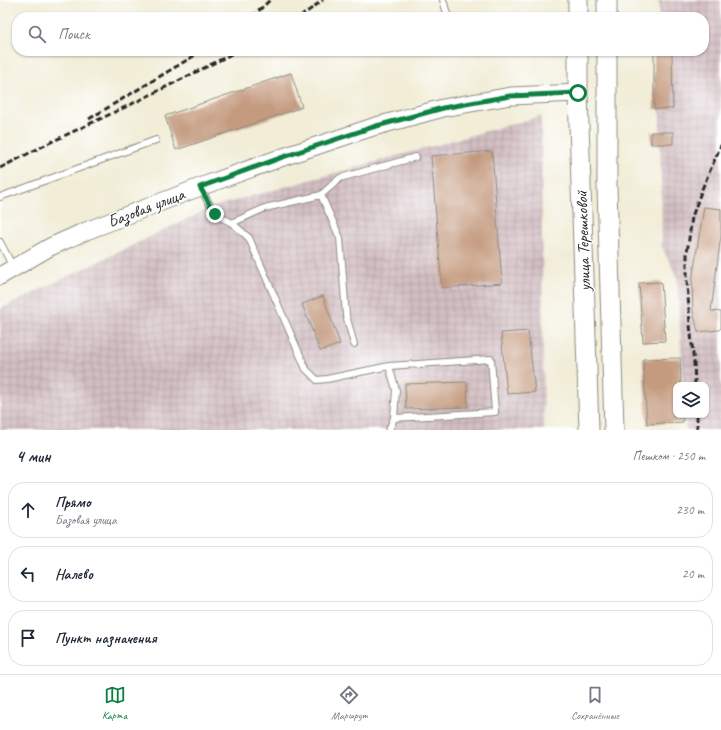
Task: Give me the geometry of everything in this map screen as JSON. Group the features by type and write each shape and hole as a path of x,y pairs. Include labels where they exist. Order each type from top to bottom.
{"main road":[{"path":"578,0 578,12"},
{"path":"607,12 608,0"},
{"name":"улица Терешковой","path":"578,56 589,430"},
{"name":"улица Терешковой","path":"607,56 607,186 614,430"},
{"path":"578,93 606,92"}],"street":[{"name":"Базовая улица","path":"7,272 50,247 86,231 200,187 373,127 443,108 510,96 578,93"}],"lane":[{"path":"443,0 447,12"},
{"path":"0,197 156,140"},
{"path":"232,223 265,208 321,195 340,178 416,158"},
{"path":"200,187 215,214 232,223 249,238 306,369 317,380 389,366 491,359 495,412 394,418"},
{"path":"321,195 340,238 346,315 354,344"},
{"path":"0,242 7,272"},
{"path":"389,366 396,390 394,418 389,430"}],"shaded area":[{"path":"659,0 721,0 721,430 686,430 685,418 709,418 709,382 683,382 677,277 662,247 659,56 709,56 709,12 659,12"},
{"path":"541,116 544,430 0,430 0,309 212,207"}],"building":[{"path":"654,56 672,56 673,109 654,109"},
{"path":"291,73 302,107 176,150 165,116"},
{"path":"651,132 673,132 673,144 651,144"},
{"path":"492,151 502,283 442,288 431,156"},
{"path":"704,207 721,209 721,235 711,311 721,312 721,328 719,330 698,332 693,311 692,280"},
{"path":"661,282 665,341 643,342 639,283"},
{"path":"323,296 340,344 320,351 302,304"},
{"path":"528,331 535,392 507,394 501,333"},
{"path":"680,358 681,382 673,382 673,418 683,418 683,422 647,424 643,359"},
{"path":"467,382 468,407 406,409 405,384"}],"railway":[{"path":"257,12 270,0"},
{"path":"307,12 323,0"},
{"path":"89,119 194,56"},
{"path":"0,168 228,56"},
{"path":"695,382 687,281 687,253 692,217 721,145"},
{"path":"697,418 697,430"}],"route":[{"path":"215,214 200,187 373,127 443,108 510,96 578,93"}]}
